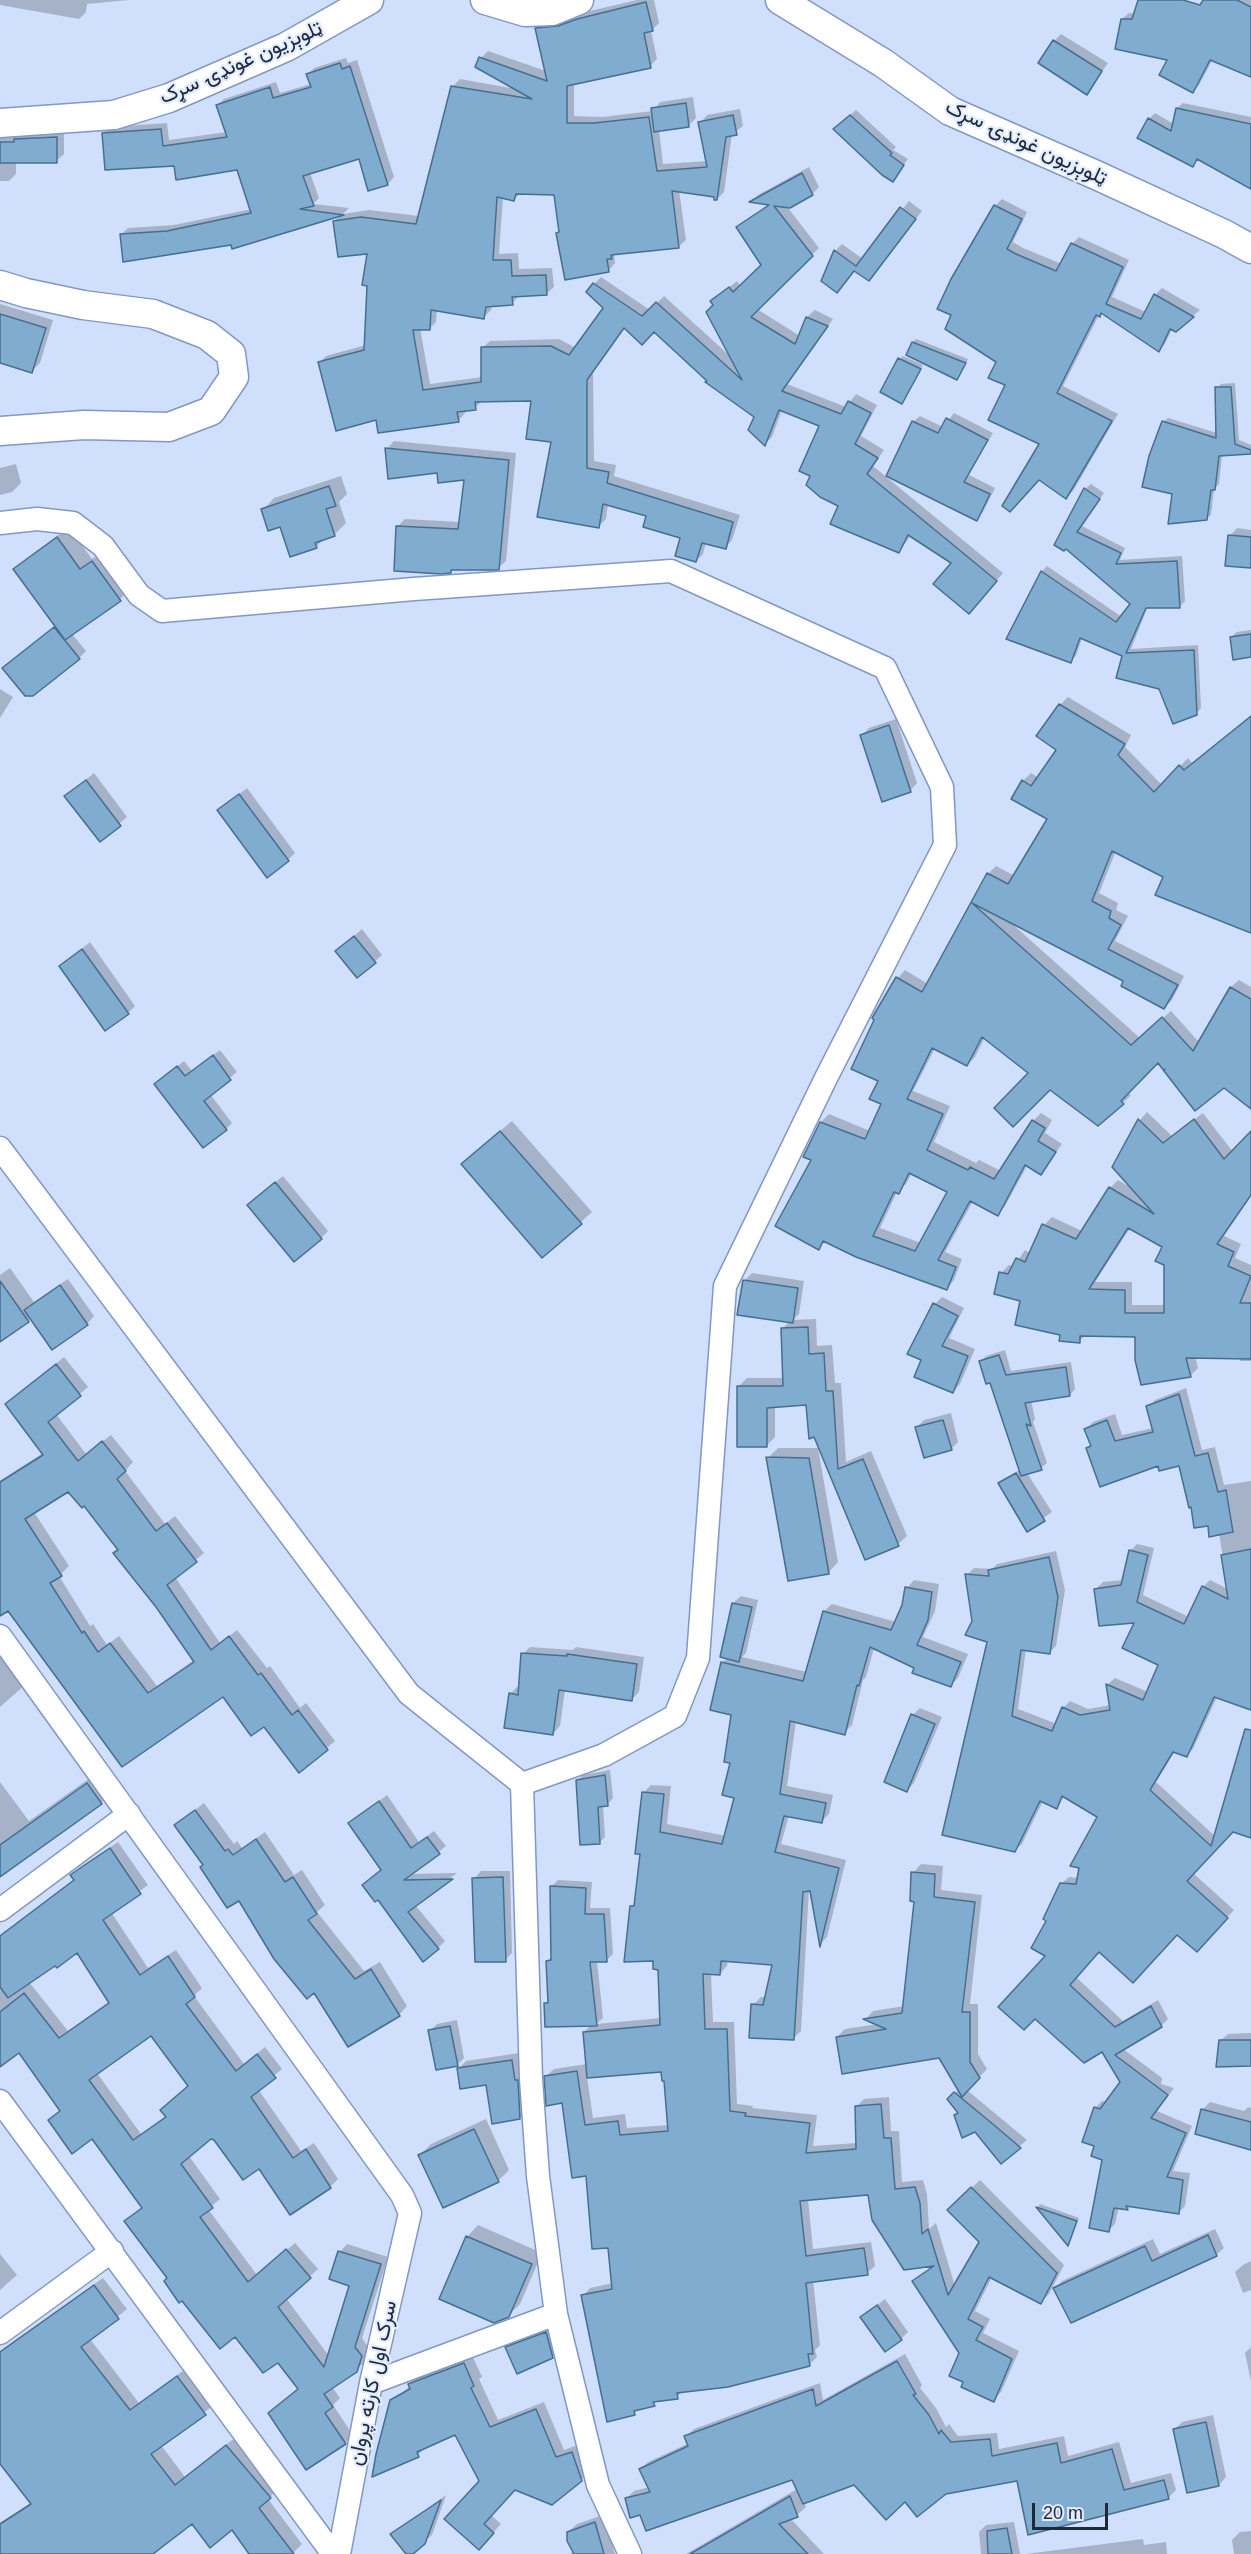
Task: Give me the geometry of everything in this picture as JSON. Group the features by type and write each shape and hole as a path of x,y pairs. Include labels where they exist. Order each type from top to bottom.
{"street":[{"name":"ټلوېزيون غونډۍ سړک","path":"0,123 114,115 169,98 286,47 369,0"},
{"path":"485,0 525,12 552,11 579,0"},
{"name":"ټلوېزيون غونډۍ سړک","path":"780,0 883,63 950,111 1107,180 1251,249"},
{"path":"0,285 83,305 153,314 207,335 231,354 234,377 211,411 169,427 84,425 0,431"},
{"path":"0,524 37,519 73,523 103,546 139,595 162,611 414,589 671,571 885,668 942,786 945,845 826,1078 725,1286 698,1658 675,1716 604,1755 522,1784"},
{"path":"0,1148 409,1694 522,1784 531,2079 538,2176 556,2314 598,2485 630,2554"},
{"path":"0,1636 129,1814 0,1910"},
{"name":"سرک اول کارته پروان","path":"129,1814 402,2195 410,2213 371,2383 339,2554"},
{"path":"0,2101 333,2554"},
{"path":"0,2333 112,2251"},
{"path":"371,2383 556,2314"}],"building":[{"path":"1138,0 1183,0 1200,5 1203,0 1237,0 1251,7 1251,77 1210,60 1193,93 1159,75 1167,60 1115,49 1121,19 1132,19"},
{"path":"646,2 653,31 644,33 651,68 567,86 567,123 594,123 649,117 657,171 707,167 698,122 733,115 737,135 726,137 717,200 714,200 714,197 672,191 679,248 611,255 612,259 607,259 609,272 565,280 556,233 559,232 554,195 516,194 514,201 497,197 493,260 511,260 512,276 546,275 547,295 512,297 513,305 486,307 484,319 431,310 430,330 413,330 423,390 481,382 481,347 551,346 569,355 603,308 586,292 593,283 642,316 656,302 742,380 706,312 713,305 710,301 729,287 733,292 761,265 736,227 769,205 749,202 802,173 813,195 790,208 774,206 813,256 751,317 795,344 806,317 828,326 782,391 841,414 848,401 871,413 855,444 878,458 867,474 997,581 969,614 933,584 951,563 908,535 899,553 830,524 838,506 820,497 806,485 810,476 799,471 819,426 779,410 765,446 748,430 754,417 705,382 707,381 654,332 642,345 624,328 587,380 587,468 609,472 607,483 733,522 726,549 702,543 696,562 675,556 680,538 643,527 646,516 603,504 599,528 537,517 551,442 526,439 531,401 475,402 476,410 457,412 459,422 378,433 376,420 336,431 318,362 364,350 367,286 362,285 367,254 338,257 333,221 361,217 416,224 451,86 532,99 475,67 479,57 547,81 535,28 558,26"},
{"path":"1053,40 1102,71 1087,95 1038,63"},
{"path":"340,63 342,69 350,66 388,185 368,191 359,159 303,176 314,206 300,209 344,215 232,249 231,245 123,262 120,234 167,231 251,213 237,170 176,180 174,166 105,170 102,133 161,129 163,146 227,137 216,105 270,87 273,98 311,87 306,74"},
{"path":"686,103 689,127 654,132 651,108"},
{"path":"1176,108 1251,124 1251,189 1197,159 1193,167 1137,138 1148,118 1171,131"},
{"path":"850,115 892,153 890,155 904,165 893,182 882,175 833,129"},
{"path":"57,137 57,163 0,163 0,142"},
{"path":"994,205 1022,219 1007,249 1056,271 1071,243 1123,267 1106,304 1141,319 1154,294 1194,317 1176,332 1170,329 1159,352 1101,313 1100,317 1096,315 1057,393 1112,421 1066,499 1039,480 1010,512 1002,506 1039,444 988,420 1005,385 988,378 996,362 945,329 951,315 937,309 951,279"},
{"path":"900,207 916,219 869,281 854,271 837,293 821,281 834,250 856,266"},
{"path":"0,314 46,328 32,373 0,363"},
{"path":"912,342 966,363 957,380 906,355"},
{"path":"898,358 921,369 902,404 880,392"},
{"path":"1215,387 1231,387 1235,444 1251,450 1251,454 1219,456 1215,490 1211,490 1207,520 1168,524 1172,494 1142,487 1149,456 1162,421 1216,438"},
{"path":"946,418 988,440 964,482 990,494 977,521 886,476 912,421 938,433"},
{"path":"385,448 509,460 499,570 451,570 451,573 442,574 394,571 396,526 458,529 464,480 438,483 437,473 388,479"},
{"path":"329,486 336,506 326,509 335,536 315,543 317,548 290,557 280,527 268,531 261,509"},
{"path":"1084,488 1100,499 1077,532 1121,553 1116,564 1177,561 1180,608 1146,608 1126,653 1194,650 1197,715 1173,724 1159,689 1116,678 1122,656 1080,638 1071,663 1006,639 1041,571 1116,622 1130,604 1066,549 1064,551 1054,545"},
{"path":"1228,535 1251,537 1251,568 1225,566"},
{"path":"57,537 80,569 92,561 121,601 65,640 13,569"},
{"path":"54,627 80,659 33,696 25,696 2,668"},
{"path":"1251,634 1251,657 1233,660 1230,637"},
{"path":"1059,704 1125,744 1118,755 1154,792 1179,765 1184,770 1251,716 1251,933 1155,895 1163,877 1112,851 1092,901 1111,911 1109,918 1121,925 1108,949 1178,985 1164,1009 1121,986 1123,981 972,903 1131,1045 1162,1017 1193,1051 1230,987 1251,999 1251,1109 1224,1088 1195,1111 1158,1063 1121,1101 1124,1104 1098,1126 1050,1090 1013,1127 994,1108 1028,1073 982,1037 967,1066 932,1048 907,1099 943,1114 927,1150 968,1170 970,1167 994,1179 1032,1120 1045,1128 1038,1141 1056,1152 1041,1175 1025,1165 998,1216 970,1201 938,1260 956,1267 947,1290 856,1257 823,1241 819,1250 775,1226 811,1160 803,1157 820,1122 865,1139 881,1104 869,1099 878,1081 851,1069 874,1020 872,1018 896,977 922,992 987,873 1008,884 1047,819 1011,799 1022,780 1031,786 1056,750 1036,736","holes":["909,1173 947,1192 915,1251 873,1236 894,1192 899,1194"]},
{"path":"889,725 911,792 882,802 860,735"},
{"path":"86,780 121,826 100,842 64,796"},
{"path":"239,794 289,861 267,878 217,810"},
{"path":"354,936 376,963 357,978 335,951"},
{"path":"82,949 129,1014 105,1031 59,966"},
{"path":"213,1055 231,1080 204,1101 227,1130 203,1148 154,1084 177,1066 185,1076"},
{"path":"1138,1119 1163,1143 1194,1119 1224,1159 1251,1131 1251,1195 1217,1244 1234,1252 1228,1266 1251,1276 1240,1303 1251,1303 1251,1359 1186,1358 1191,1377 1141,1385 1135,1360 1135,1337 1080,1336 1080,1343 1059,1341 1060,1335 1015,1325 1020,1301 994,1294 999,1272 1008,1274 1016,1258 1025,1262 1042,1224 1076,1239 1109,1187 1154,1214 1112,1167","holes":["1128,1228 1162,1247 1155,1261 1164,1265 1164,1313 1125,1313 1125,1290 1089,1289"]},
{"path":"500,1131 582,1224 542,1258 461,1164"},
{"path":"275,1182 322,1239 294,1262 247,1205"},
{"path":"743,1280 798,1288 793,1323 737,1315"},
{"path":"0,1281 29,1322 0,1342"},
{"path":"60,1285 88,1325 52,1350 24,1310"},
{"path":"933,1303 958,1316 942,1346 968,1356 953,1393 914,1377 921,1360 907,1354"},
{"path":"808,1327 809,1354 824,1353 826,1391 833,1391 838,1469 863,1459 899,1546 865,1560 814,1437 809,1439 806,1405 767,1408 767,1447 737,1447 737,1386 783,1386 781,1328"},
{"path":"999,1355 1006,1375 1066,1367 1070,1396 1025,1403 1031,1426 1026,1424 1042,1470 1021,1476 990,1383 986,1384 979,1361"},
{"path":"56,1364 81,1396 48,1422 78,1461 102,1441 126,1471 117,1479 156,1531 167,1523 197,1562 167,1585 211,1650 229,1636 258,1675 261,1673 292,1715 298,1710 328,1750 299,1773 264,1727 251,1736 223,1697 122,1767 8,1611 0,1616 0,1482 43,1455 5,1404","holes":["68,1492 82,1508 84,1506 118,1550 113,1553 156,1607 194,1662 148,1693 110,1643 98,1652 84,1631 82,1633 50,1583 62,1576 25,1519"]},
{"path":"1179,1394 1195,1456 1208,1453 1218,1492 1226,1490 1233,1532 1209,1537 1208,1526 1194,1528 1191,1507 1189,1508 1179,1466 1159,1471 1158,1466 1100,1487 1086,1448 1091,1446 1084,1429 1107,1420 1115,1441 1153,1432 1146,1406"},
{"path":"943,1420 952,1450 924,1458 915,1427"},
{"path":"766,1457 809,1458 829,1574 788,1581"},
{"path":"1016,1473 1045,1521 1027,1532 998,1483"},
{"path":"1251,1549 1251,1710 1214,1697 1187,1757 1173,1752 1150,1790 1211,1846 1245,1729 1251,1730 1251,1838 1233,1832 1187,1881 1228,1918 1197,1952 1177,1935 1133,1983 1099,1952 1070,1985 1115,2027 1151,2006 1162,2027 1115,2055 1168,2095 1151,2118 1186,2133 1167,2177 1183,2180 1179,2214 1126,2206 1128,2210 1114,2208 1109,2232 1089,2228 1102,2160 1091,2156 1094,2146 1082,2142 1094,2107 1100,2109 1120,2082 1102,2052 1084,2063 1035,2019 1024,2030 998,2007 1045,1956 1031,1948 1046,1921 1043,1919 1060,1883 1076,1884 1079,1868 1070,1866 1097,1817 1062,1796 1057,1809 1040,1801 1015,1852 942,1835 987,1642 965,1635 972,1621 965,1574 989,1576 988,1570 1049,1557 1058,1597 1050,1654 1021,1650 1012,1716 1052,1731 1062,1707 1080,1715 1110,1710 1106,1684 1143,1700 1158,1665 1122,1648 1134,1623 1099,1626 1094,1589 1121,1585 1129,1550 1148,1555 1137,1602 1184,1624 1202,1586 1228,1599 1221,1555"},
{"path":"905,1587 932,1592 928,1620 917,1645 961,1662 951,1687 912,1673 914,1668 870,1647 859,1686 857,1685 845,1735 790,1721 780,1794 826,1803 822,1823 784,1816 775,1852 839,1868 820,1947 810,1891 803,1892 794,2040 749,2038 751,2004 763,2005 772,1965 721,1961 720,1975 703,1974 705,2029 727,2029 730,2111 746,2113 745,2116 810,2123 806,2153 856,2149 855,2106 881,2104 884,2138 891,2138 895,2189 915,2187 920,2203 922,2234 928,2229 948,2295 979,2242 947,2210 971,2187 1057,2273 1041,2304 989,2277 968,2319 983,2327 976,2340 1012,2359 994,2402 961,2387 963,2382 949,2376 959,2353 912,2281 934,2266 904,2270 872,2220 868,2195 800,2201 806,2256 864,2248 868,2275 806,2283 813,2354 808,2354 810,2366 728,2387 677,2393 678,2399 653,2402 655,2406 634,2411 635,2415 607,2422 581,2295 612,2289 608,2248 592,2249 586,2176 572,2178 562,2103 546,2106 544,2076 577,2071 585,2125 618,2121 620,2135 668,2131 664,2081 662,2081 661,2072 587,2078 583,2032 660,2025 658,1970 653,1969 653,1961 624,1962 630,1906 634,1906 640,1854 635,1854 642,1792 664,1794 660,1832 722,1844 734,1798 722,1795 730,1763 724,1762 731,1715 710,1710 721,1662 803,1681 823,1611 891,1630 902,1605"},
{"path":"732,1603 752,1607 739,1662 720,1657"},
{"path":"521,1653 567,1656 567,1654 637,1664 632,1701 559,1690 553,1735 504,1728 509,1693 518,1695"},
{"path":"911,1714 935,1724 907,1792 884,1782"},
{"path":"605,1775 608,1806 598,1807 600,1844 580,1845 576,1780"},
{"path":"87,1783 102,1804 0,1877 0,1845"},
{"path":"379,1801 411,1848 427,1837 440,1854 404,1880 453,1879 408,1912 439,1949 423,1962 378,1900 375,1902 362,1885 381,1870 348,1823"},
{"path":"195,1810 225,1851 228,1849 233,1855 256,1839 285,1882 293,1877 317,1914 308,1920 355,1979 371,1969 400,2016 348,2047 314,1993 307,1999 274,1959 239,1901 227,1908 200,1867 203,1865 174,1825"},
{"path":"110,1848 141,1894 103,1920 140,1975 168,1956 195,1997 186,2004 236,2071 257,2054 276,2078 251,2097 293,2158 306,2149 331,2188 290,2215 259,2169 243,2180 214,2140 211,2139 181,2164 213,2208 200,2217 248,2282 286,2249 311,2278 278,2307 324,2367 349,2286 329,2279 338,2251 381,2264 355,2347 362,2356 357,2372 324,2394 333,2407 325,2413 346,2444 306,2470 268,2413 298,2389 278,2363 263,2373 235,2337 220,2349 182,2301 179,2303 164,2281 167,2278 124,2221 142,2208 92,2139 72,2154 48,2120 60,2111 19,2053 0,2067 0,2012 24,1993 59,2038 109,2003 77,1953 8,1998 0,1987 0,1936 74,1880 70,1875","holes":["151,2036 188,2086 160,2110 166,2117 133,2140 89,2080"]},
{"path":"911,1872 935,1874 934,1897 975,1902 962,2012 970,2012 970,2062 980,2078 962,2097 939,2058 842,2074 836,2037 886,2029 863,2019 902,2013 914,1902 910,1901"},
{"path":"503,1877 506,1962 475,1962 472,1878"},
{"path":"550,1886 586,1888 585,1914 604,1914 607,1962 590,1962 597,2026 545,2027 544,2003 548,2003 546,1961 551,1960"},
{"path":"450,2026 458,2066 436,2070 428,2030"},
{"path":"1219,2040 1251,2040 1251,2066 1216,2067"},
{"path":"512,2060 515,2080 518,2080 520,2119 492,2124 486,2085 460,2089 457,2068"},
{"path":"954,2092 1021,2148 1001,2164 975,2132 962,2138 954,2115 958,2113 947,2099"},
{"path":"1201,2109 1251,2122 1251,2150 1195,2134"},
{"path":"474,2129 499,2182 443,2208 418,2155"},
{"path":"1036,2207 1077,2221 1068,2246"},
{"path":"1208,2235 1217,2256 1071,2323 1053,2288 1145,2246 1152,2261"},
{"path":"466,2236 532,2264 509,2317 494,2323 439,2299"},
{"path":"94,2285 119,2319 81,2347 130,2410 177,2376 206,2415 151,2454 175,2485 226,2445 271,2498 259,2508 294,2554 249,2554 232,2530 210,2548 192,2524 153,2554 0,2554 0,2524 31,2504 0,2464 0,2352"},
{"path":"877,2305 902,2340 885,2352 860,2317"},
{"path":"546,2332 553,2358 517,2374 505,2347"},
{"path":"897,2361 916,2394 913,2395 929,2415 939,2434 941,2430 951,2442 990,2439 992,2456 1057,2443 1061,2463 1112,2449 1124,2490 1164,2480 1169,2499 1028,2535 1017,2481 946,2494 917,2517 905,2502 886,2520 854,2485 803,2504 792,2480 646,2531 640,2515 630,2518 625,2498 650,2492 639,2469 688,2446 684,2436 813,2389 816,2406"},
{"path":"464,2363 474,2386 471,2388 490,2427 536,2409 556,2457 572,2452 582,2481 552,2505 515,2490 484,2524 494,2533 479,2550 444,2519 479,2481 455,2435 417,2452 419,2457 372,2477 390,2400 410,2389 408,2384"},
{"path":"1206,2422 1219,2486 1187,2493 1173,2429"},
{"path":"790,2496 798,2517 779,2524 808,2554 690,2554"},
{"path":"441,2500 425,2544 413,2554 406,2554 390,2534"},
{"path":"595,2522 604,2554 574,2554 567,2541 567,2532"},
{"path":"1007,2528 1012,2554 988,2554 987,2531"}]}
